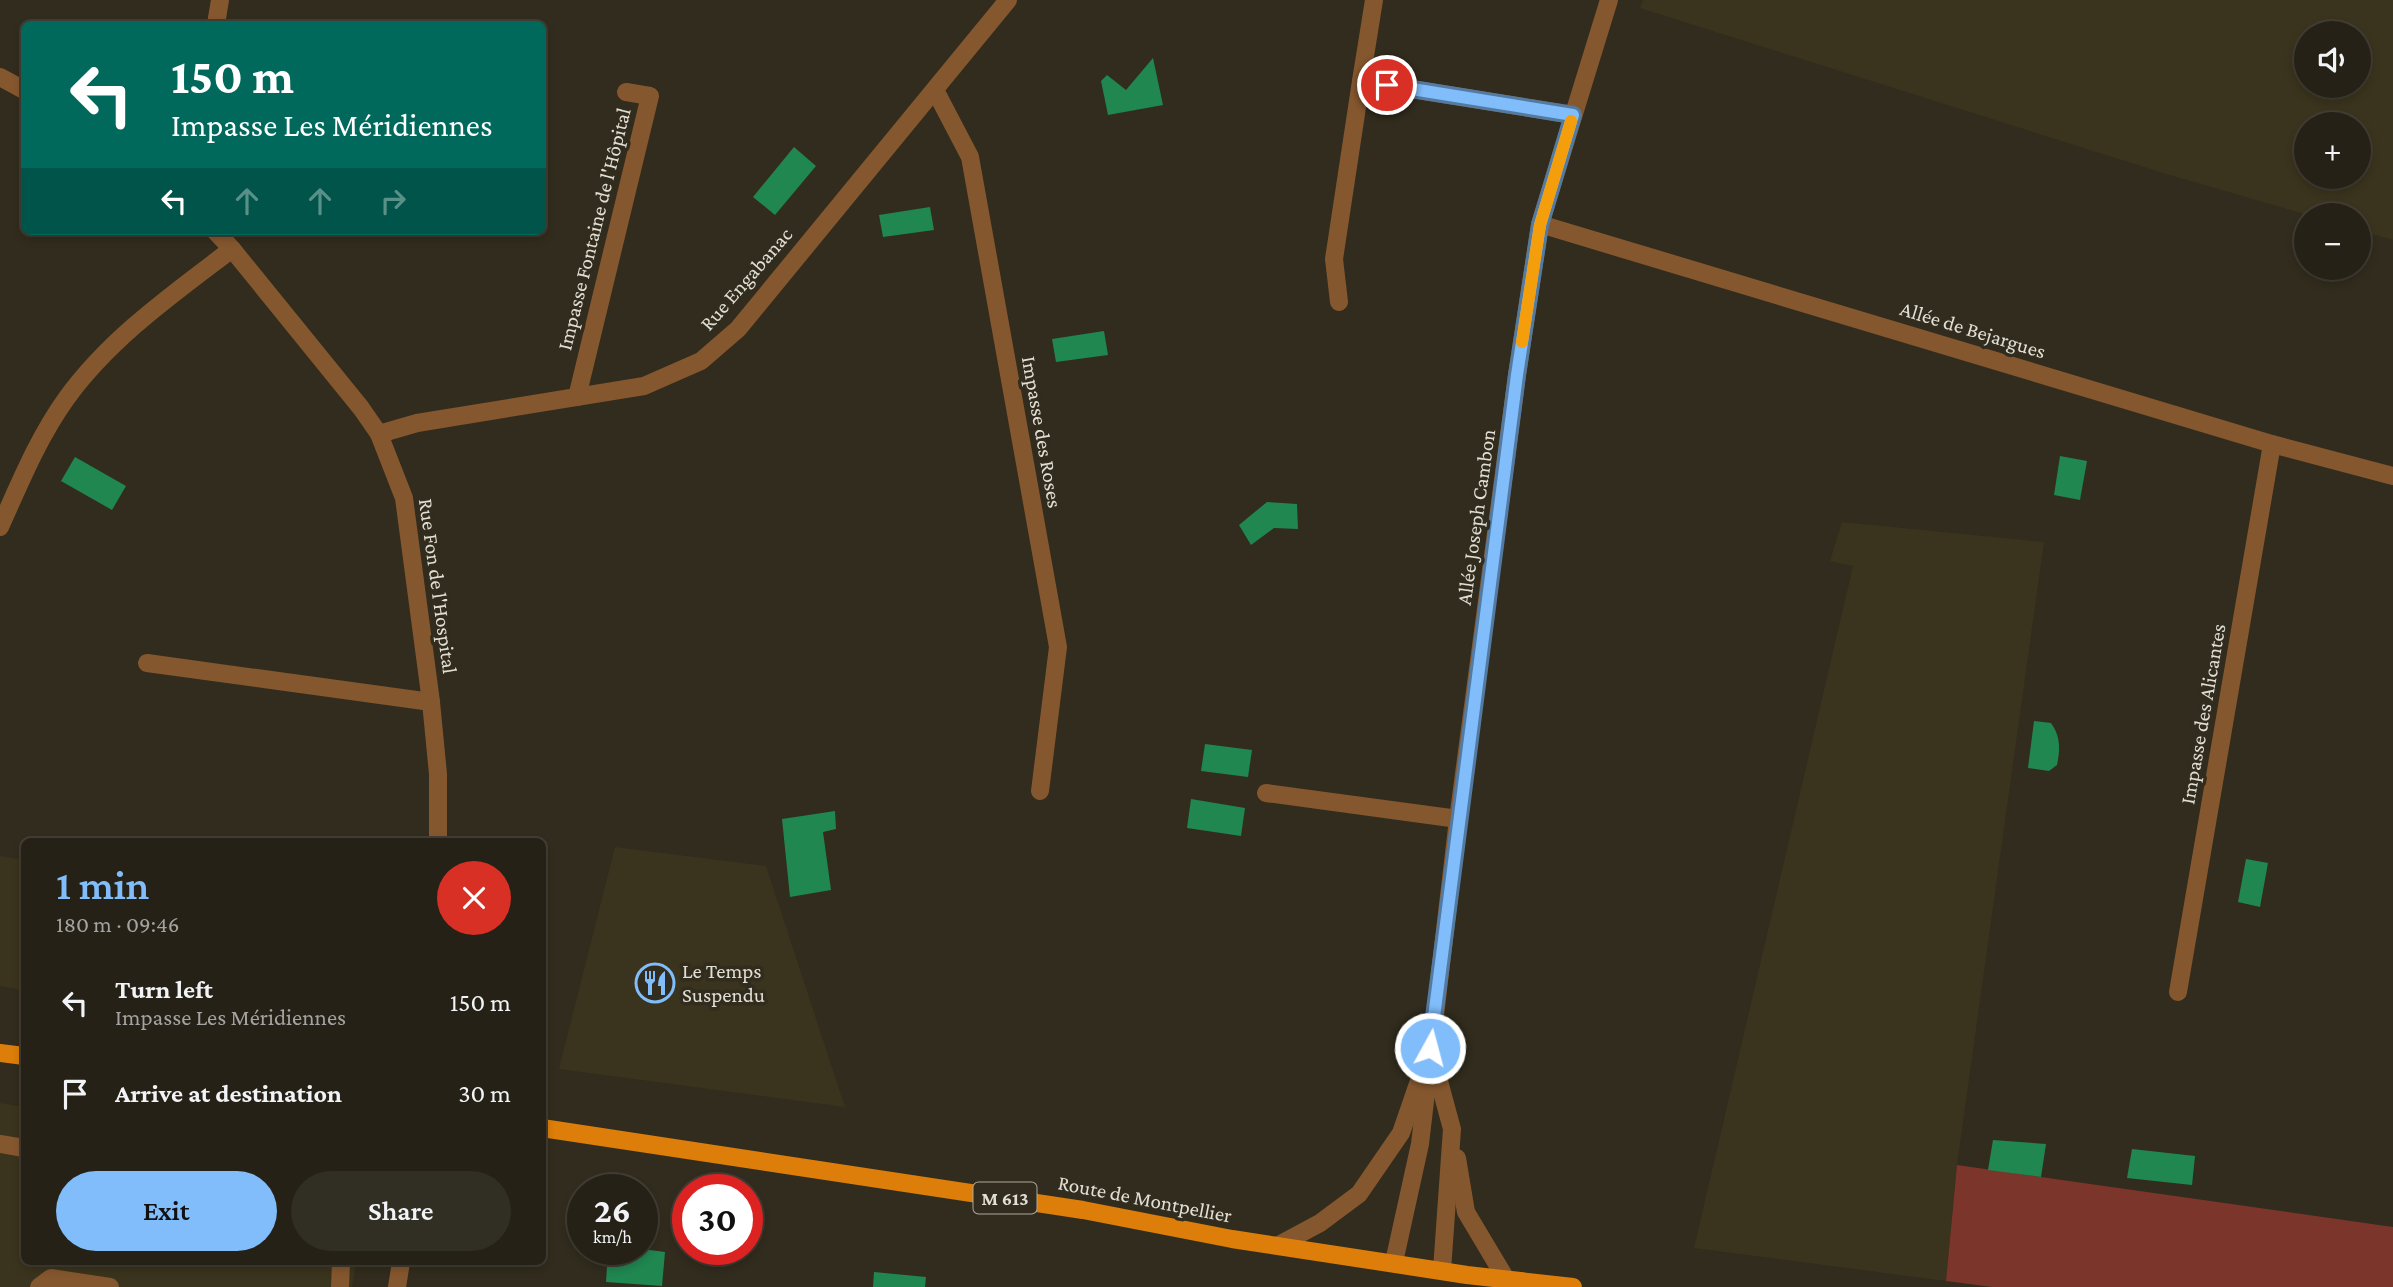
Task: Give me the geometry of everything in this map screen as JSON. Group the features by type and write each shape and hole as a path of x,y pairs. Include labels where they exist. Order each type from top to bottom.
{"main road":[{"path":"0,1053 21,1056"},
{"name":"Route de Montpellier","path":"546,1129 1083,1209 1232,1239 1573,1287"}],"street":[{"path":"216,21 220,0"},
{"name":"Rue Engabanac","path":"379,434 416,423 644,386 701,361 738,329 1007,0"},
{"path":"1339,302 1334,259 1374,0"},
{"name":"Allée Joseph Cambon","path":"1394,1262 1420,1144 1458,819 1517,375 1540,225 1609,0"},
{"path":"0,77 21,88"},
{"path":"1362,81 1573,115"},
{"name":"Impasse des Roses","path":"934,90 970,156 1058,647 1041,791"},
{"name":"Impasse Fontaine de l'Hôpital","path":"577,397 650,96 625,92"},
{"name":"Allée de Bejargues","path":"1540,225 2272,444 2393,476"},
{"name":"Rue Fon de l'Hospital","path":"219,235 361,408 379,434 404,498 431,702 438,774 438,838"},
{"path":"0,527 39,442 67,398 94,366 146,315 232,249"},
{"name":"Impasse des Alicantes","path":"2178,992 2272,444"},
{"path":"147,663 431,702"},
{"path":"1266,793 1458,819"},
{"name":"Allée Joseph Cambon","path":"1430,1048 1452,1129 1466,1212 1506,1279"},
{"name":"Allée Joseph Cambon","path":"1279,1245 1320,1223 1359,1194 1401,1133 1430,1048"},
{"name":"Allée Joseph Cambon","path":"1442,1270 1452,1129"},
{"path":"0,1144 21,1148"},
{"path":"340,1287 341,1265"},
{"path":"397,1287 401,1265"},
{"path":"48,1276 110,1287"}],"shaded area":[{"path":"1643,0 2393,0 2393,240 2371,234 2371,203 2294,203 2294,211 2163,173 1640,8"},
{"path":"1153,58 1163,105 1108,115 1101,81 1107,75 1126,90"},
{"path":"794,147 816,166 775,215 753,197"},
{"path":"930,207 934,230 883,237 879,215"},
{"path":"1104,331 1108,355 1056,362 1052,339"},
{"path":"2060,456 2087,461 2080,500 2054,495"},
{"path":"75,457 126,486 112,510 61,481"},
{"path":"1267,502 1297,504 1298,529 1274,528 1251,545 1239,525"},
{"path":"1842,522 2044,542 1957,1165 1946,1281 1694,1248 1853,566 1830,561"},
{"path":"2034,721 2051,723 2057,733 2057,765 2049,771 2028,768"},
{"path":"1205,744 1252,750 1248,777 1201,771"},
{"path":"1191,799 1245,808 1241,836 1187,828"},
{"path":"835,811 836,829 823,832 831,890 790,897 782,819"},
{"path":"615,847 766,866 845,1107 559,1069"},
{"path":"0,856 21,860 21,990 0,986"},
{"path":"2246,859 2268,863 2260,907 2238,902"},
{"path":"0,1103 21,1106 21,1265 356,1265 352,1287 0,1287"},
{"path":"1993,1140 2046,1144 2041,1177 1988,1170"},
{"path":"2132,1149 2195,1156 2192,1185 2127,1178"},
{"path":"1957,1165 2393,1227 2393,1287 1992,1287 1946,1281"},
{"path":"658,1251 665,1252 662,1286 606,1282 607,1265 658,1265"},
{"path":"874,1272 926,1277 925,1287 873,1287"}],"slow traffic":[{"path":"1522,342 1540,225 1571,121"}],"place":[{"name":"Le Temps Suspendu","path":"655,983"}],"route":[{"path":"1387,85 1573,115 1540,225 1517,375 1430,1048"}]}
